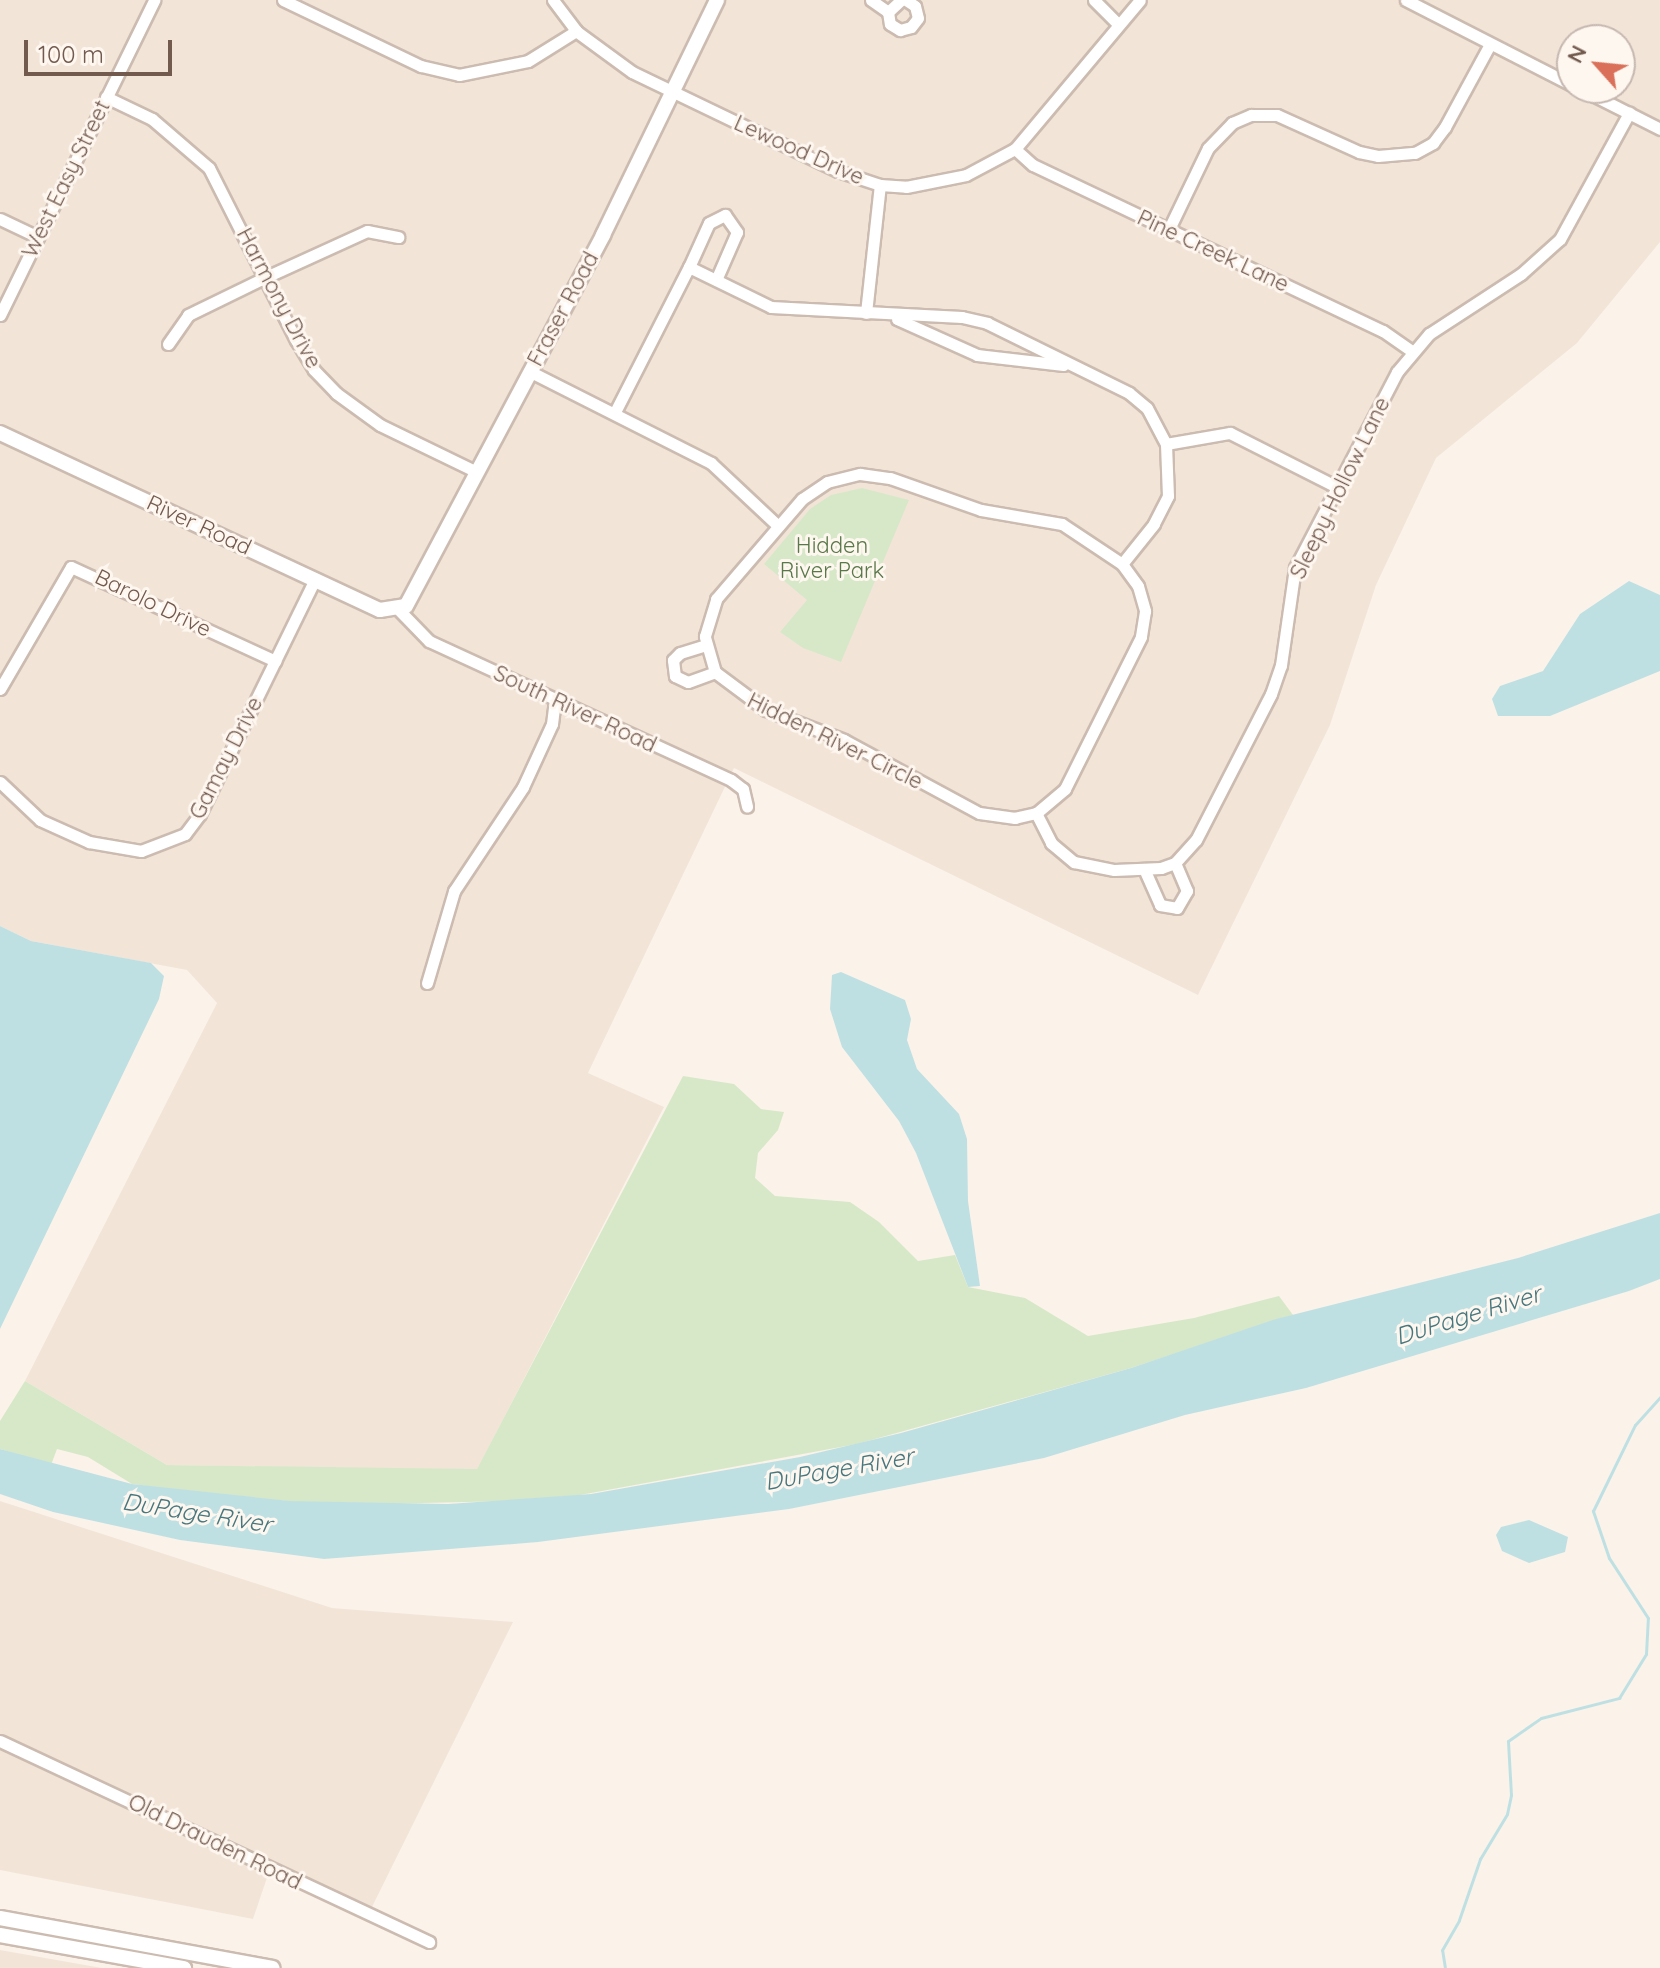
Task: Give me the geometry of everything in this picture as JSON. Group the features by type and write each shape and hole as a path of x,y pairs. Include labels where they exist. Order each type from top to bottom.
{"street":[{"name":"West Easy Street","path":"0,315 154,0"},
{"path":"283,0 421,66 459,75 528,61 576,31"},
{"name":"Lewood Drive","path":"553,0 576,31 608,58 838,171 880,185 939,182 1015,149 1140,0"},
{"name":"Fraser Road","path":"399,610 413,600 717,0"},
{"path":"871,0 888,12 894,28 911,27 918,12 903,0 888,12"},
{"path":"1094,0 1118,24"},
{"path":"1406,0 1556,77"},
{"path":"1168,231 1208,148 1232,123 1277,115 1359,152 1378,156 1415,153 1433,143 1445,127 1490,44"},
{"name":"Harmony Drive","path":"106,97 152,119 209,168 314,370 336,393 359,414 477,472"},
{"path":"1611,104 1660,129"},
{"name":"Sleepy Hollow Lane","path":"1175,863 1196,840 1271,694 1281,665 1295,568 1412,351 1429,334 1521,274 1560,239 1629,113"},
{"name":"Pine Creek Lane","path":"1015,149 1033,165 1383,331 1412,351"},
{"path":"866,313 880,185"},
{"path":"615,412 709,223 725,215 737,232 716,280"},
{"path":"0,219 38,237"},
{"path":"168,344 188,315 266,277 367,231 398,237"},
{"path":"689,267 771,307 893,317 962,317 987,323 1138,400 1166,444 1168,496 1154,524 1122,564"},
{"path":"893,317 977,355 1073,366"},
{"path":"529,371 711,463 777,525"},
{"name":"River Road","path":"0,433 380,610 399,610"},
{"path":"1166,444 1230,433 1339,488"},
{"path":"706,645 680,653 673,660 675,676 688,682 715,672 706,645 716,599 777,525 802,499 827,482 874,475 981,510 1051,520 1122,564 1138,586 1145,611 1141,637 1065,789 1036,813 1051,843 1074,862 1145,871 1175,863 1187,891 1177,908 1160,905 1145,871"},
{"name":"Barolo Drive","path":"0,689 71,567 275,661"},
{"name":"Gamay Drive","path":"0,782 18,802 63,832 114,849 165,845 185,834 200,814 315,579"},
{"name":"South River Road","path":"399,610 429,641 731,780 743,789 747,807"},
{"name":"Hidden River Circle","path":"715,672 766,710 844,740 979,813 1015,818 1036,813"},
{"path":"427,983 454,891 523,787 552,724 555,701"},
{"name":"Old Drauden Road","path":"0,1741 429,1942"},
{"path":"0,1918 272,1968"},
{"path":"0,1935 184,1968"}],"shaded area":[{"path":"0,0 1660,0 1660,242 1577,343 1436,458 1376,585 1330,725 1198,995 734,768 588,1073 664,1107 477,1470 167,1465 25,1381 217,1003 187,970 31,941 0,926"},
{"path":"0,1501 332,1608 513,1622 372,1907 0,1735"},
{"path":"0,1745 269,1872 253,1919 0,1870"},
{"path":"0,1950 102,1968 0,1968"}],"green space":[{"name":"Hidden River Park","path":"862,488 909,500 841,662 803,648 780,632 807,600 764,564 810,509 831,495"},
{"path":"683,1076 734,1084 761,1109 784,1112 778,1130 758,1153 755,1178 775,1196 850,1202 879,1222 918,1261 955,1255 968,1287 1025,1298 1088,1336 1194,1318 1279,1296 1293,1315 1131,1368 857,1444 553,1500 334,1505 214,1495 132,1484 88,1457 57,1449 51,1465 0,1449 0,1421 25,1381 167,1465 477,1469"}],"water":[{"path":"1629,581 1660,595 1660,671 1550,716 1498,716 1492,699 1500,686 1543,671 1580,614"},
{"path":"0,926 31,941 151,963 164,976 159,999 0,1329"},
{"path":"841,972 905,1000 911,1019 907,1040 917,1069 959,1114 967,1139 968,1201 980,1286 968,1287 916,1153 899,1121 842,1047 830,1009 832,975"},
{"name":"DuPage River","path":"1660,1213 1660,1279 1629,1291 1306,1388 1185,1415 1044,1458 789,1509 538,1542 324,1559 180,1540 53,1512 0,1494 0,1449 132,1484 290,1501 448,1504 591,1494 800,1457 901,1433 1131,1368 1276,1319 1518,1258"},
{"path":"1529,1520 1568,1537 1565,1552 1529,1563 1502,1551 1496,1535 1501,1527"}],"waterway":[{"path":"1445,1968 1442,1950 1459,1920 1480,1859 1507,1814 1511,1795 1508,1741 1541,1718 1619,1698 1646,1654 1648,1618 1609,1558 1593,1511 1635,1425 1660,1397"}]}
